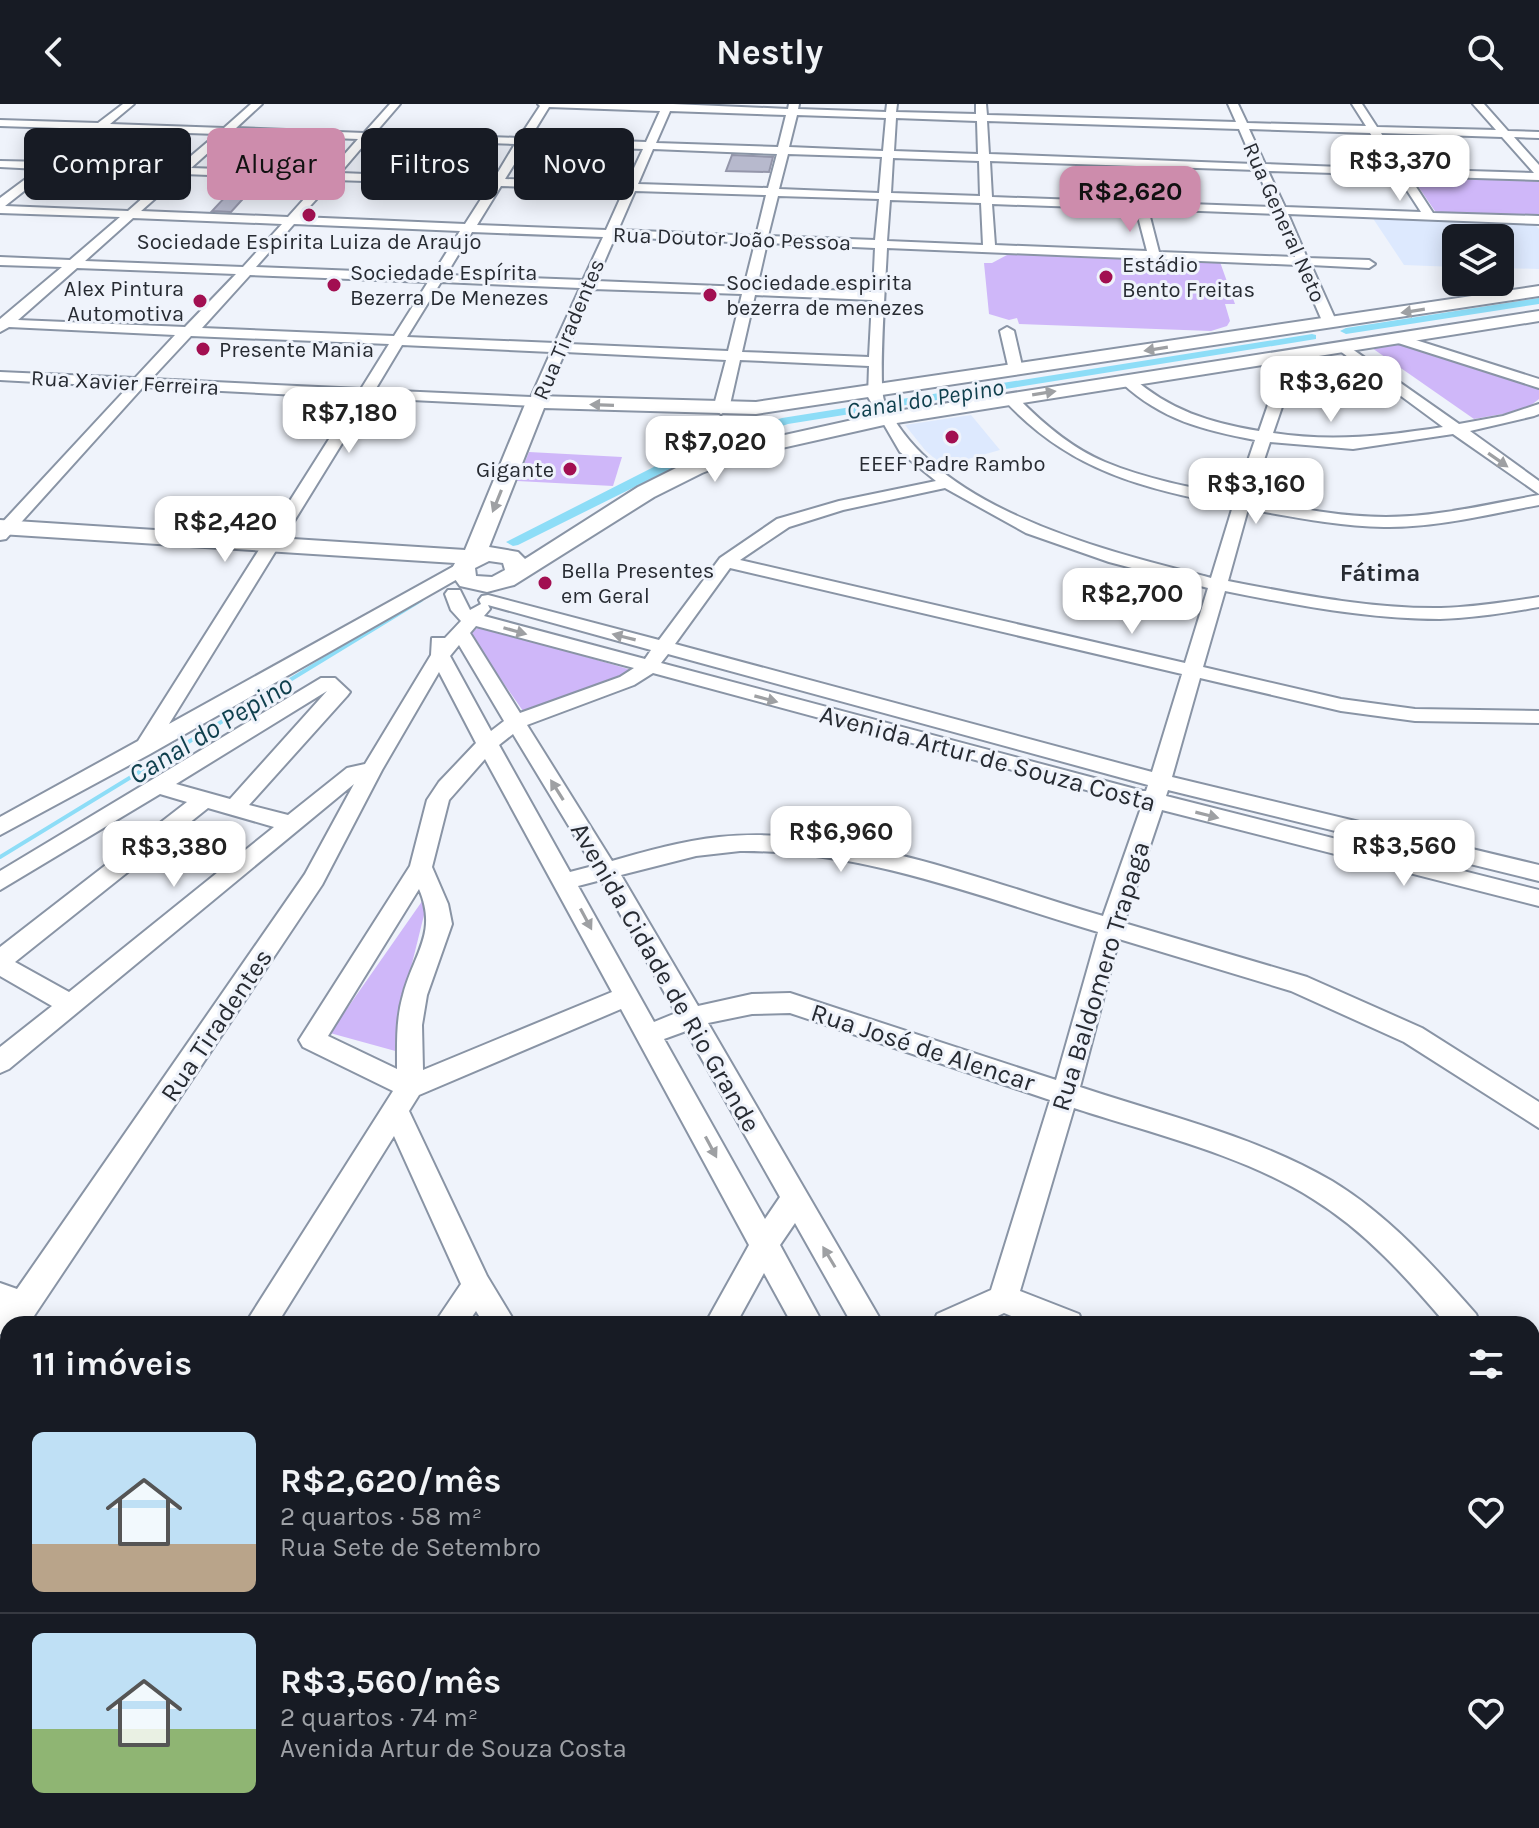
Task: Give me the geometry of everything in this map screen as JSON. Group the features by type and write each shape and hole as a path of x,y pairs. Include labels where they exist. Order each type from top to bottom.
{"main road":[{"name":"Rua Xavier Ferreira","path":"536,402 721,409 878,404 1016,370 1343,338 1490,299 1539,291"},
{"path":"5,533 272,543 461,568 468,581 482,585 510,578 646,492 694,468 878,404 1011,399 1264,359 1296,360 1343,338 1400,339 1539,316"},
{"name":"Rua Tiradentes","path":"461,568 536,402"}],"street":[{"path":"99,127 129,104"},
{"path":"229,128 257,104"},
{"path":"374,128 395,104"},
{"path":"531,128 545,104 981,110 1242,125 1539,135"},
{"name":"Rua General Neto","path":"1233,104 1300,260 1343,338"},
{"path":"1357,104 1429,216"},
{"path":"1478,104 1539,175"},
{"name":"Rua Tiradentes","path":"634,178 667,106"},
{"path":"721,409 793,108"},
{"path":"892,109 881,243 878,404 918,462 943,484 1003,518 1072,545 1123,561 1219,583 1345,606 1426,613 1493,609 1539,602"},
{"path":"981,110 989,248"},
{"path":"1117,118 1122,136"},
{"path":"0,123 207,130"},
{"path":"345,159 361,142"},
{"path":"634,145 1539,175"},
{"path":"191,160 207,147"},
{"path":"1126,149 1130,163"},
{"path":"498,181 514,156"},
{"path":"0,164 24,164"},
{"path":"0,206 24,187"},
{"path":"634,187 1539,220"},
{"path":"2,325 145,200"},
{"path":"5,533 195,328 308,200"},
{"path":"143,749 486,200"},
{"name":"Rua Tiradentes","path":"536,402 624,200"},
{"path":"1141,205 1154,255"},
{"name":"Rua Doutor João Pessoa","path":"0,206 129,214 1369,264"},
{"path":"0,261 879,296"},
{"path":"2,325 195,328 877,362"},
{"path":"1007,331 1016,370"},
{"path":"1343,338 1539,471"},
{"path":"1343,338 1455,429 1539,489"},
{"path":"1400,339 1539,384"},
{"name":"Rua Baldomero Trapaga","path":"1003,1299 1065,1094 1111,926 1156,791 1242,502 1296,360"},
{"name":"Rua Xavier Ferreira","path":"0,376 536,402"},
{"path":"1127,380 1148,399 1172,413 1210,424 1265,435 1355,444 1475,426 1510,419 1539,408"},
{"path":"1011,399 1039,428 1064,447 1098,465 1167,486 1340,521 1430,519 1539,500"},
{"path":"496,1316 477,1286 402,1099 312,1040 421,867 438,800 446,787 488,743 516,722 627,681 648,668 726,562 783,523 839,506 943,484"},
{"path":"726,562 1341,705 1415,715 1539,717"},
{"path":"440,655 439,647 459,625 462,616 459,611 461,568"},
{"path":"0,827 461,568"},
{"name":"Rua Tiradentes","path":"404,715 459,625 510,578"},
{"name":"Avenida Artur de Souza Costa","path":"488,600 900,711 1156,791 1539,898"},
{"name":"Avenida Artur de Souza Costa","path":"459,625 648,668 889,732 1539,873"},
{"name":"Avenida Cidade de Rio Grande","path":"459,625 607,871 863,1316"},
{"name":"Rua Tiradentes","path":"10,1314 314,879 372,770 440,655"},
{"name":"Avenida Cidade de Rio Grande","path":"440,655 804,1316"},
{"path":"420,688 433,681 456,687"},
{"path":"0,882 328,682 340,692 234,808"},
{"path":"889,732 900,711"},
{"path":"0,1062 354,773 372,770"},
{"path":"157,786 291,824"},
{"path":"70,1004 0,962 204,800"},
{"path":"566,881 698,847 758,844 815,846 873,856 1298,984 1413,1035 1495,1085 1539,1117"},
{"path":"265,1316 402,1099 415,995 440,924 437,904 421,867"},
{"path":"402,1099 626,996"},
{"name":"Rua José de Alencar","path":"650,1034 691,1018 755,1001 790,1003 1260,1158 1324,1191 1406,1256 1458,1316"},
{"path":"724,1316 764,1245 795,1199"},
{"path":"455,1316 477,1286"},
{"path":"966,1316 1003,1299 1047,1316"}],"shaded area":[{"path":"1411,176 1539,180 1539,217 1437,214"},
{"path":"1372,217 1532,221 1539,229 1539,269 1514,268 1514,224 1442,224 1442,266 1404,265"},
{"name":"Estádio Bento Freitas","path":"1008,250 1220,262 1235,304 1225,304 1230,321 1227,326 1211,331 1019,324 1017,318 1009,320 989,314 984,263 992,263 1007,255"},
{"path":"1404,344 1539,387 1539,399 1525,410 1474,419 1372,348"},
{"name":"EEEF Padre Rambo","path":"971,415 1000,450 943,466 905,425"},
{"name":"Gigante","path":"529,452 622,457 613,486 517,481"},
{"path":"481,626 635,671 523,711 469,634"},
{"path":"425,897 424,915 402,1004 399,1052 330,1033"}],"building":[{"path":"732,155 773,157 769,172 726,171"},
{"path":"222,200 242,200 231,212 212,211"}],"waterway":[{"name":"Canal do Pepino","path":"1346,331 1539,301"},
{"name":"Canal do Pepino","path":"513,542 702,448 786,421 1312,337"},
{"name":"Canal do Pepino","path":"0,857 421,600"}],"place":[{"name":"Sociedade Espirita Luiza de Araujo","path":"309,215"},
{"name":"Estádio Bento Freitas","path":"1106,277"},
{"name":"Sociedade Espírita Bezerra De Menezes","path":"334,285"},
{"name":"Sociedade espirita bezerra de menezes","path":"710,295"},
{"name":"Alex Pintura Automotiva","path":"200,301"},
{"name":"Presente Mania","path":"203,349"},
{"name":"EEEF Padre Rambo","path":"952,437"},
{"name":"Gigante","path":"570,469"},
{"name":"Bella Presentes em Geral","path":"545,583"}],"district":[{"name":"Fátima","path":"1380,573"}]}
